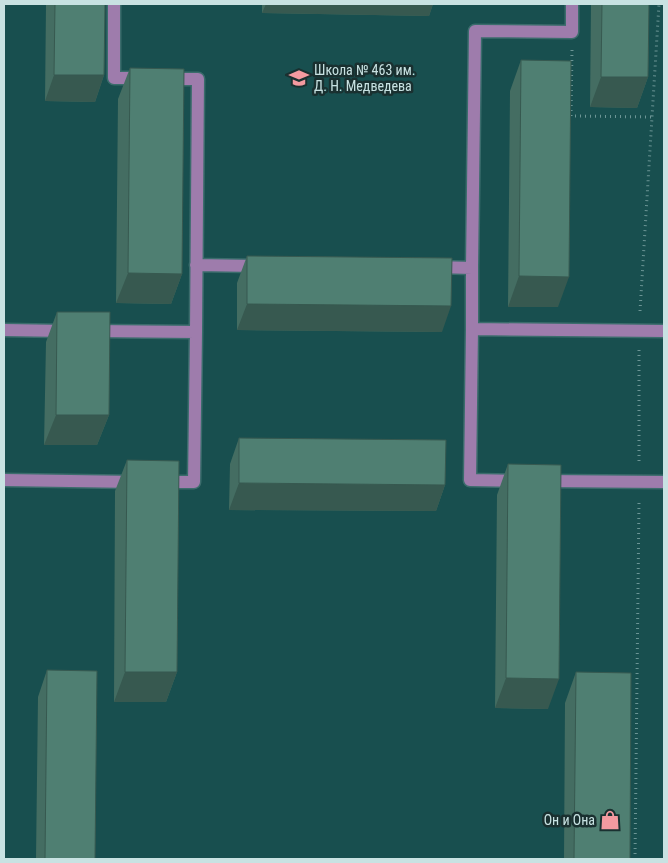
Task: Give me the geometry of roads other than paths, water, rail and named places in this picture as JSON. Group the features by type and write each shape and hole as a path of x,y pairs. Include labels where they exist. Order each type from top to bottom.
{"lane":[{"path":"4,480 194,482 198,79 114,78 114,4"},
{"path":"572,4 572,32 474,31 470,480 664,482"},
{"path":"196,265 275,266"},
{"path":"423,267 472,268"},
{"path":"472,329 664,331"},
{"path":"4,330 196,332"}],"place":[{"name":"Школа № 463 им. Д. Н. Медведева","path":"299,78"},
{"name":"Он и Она","path":"610,820"}]}
